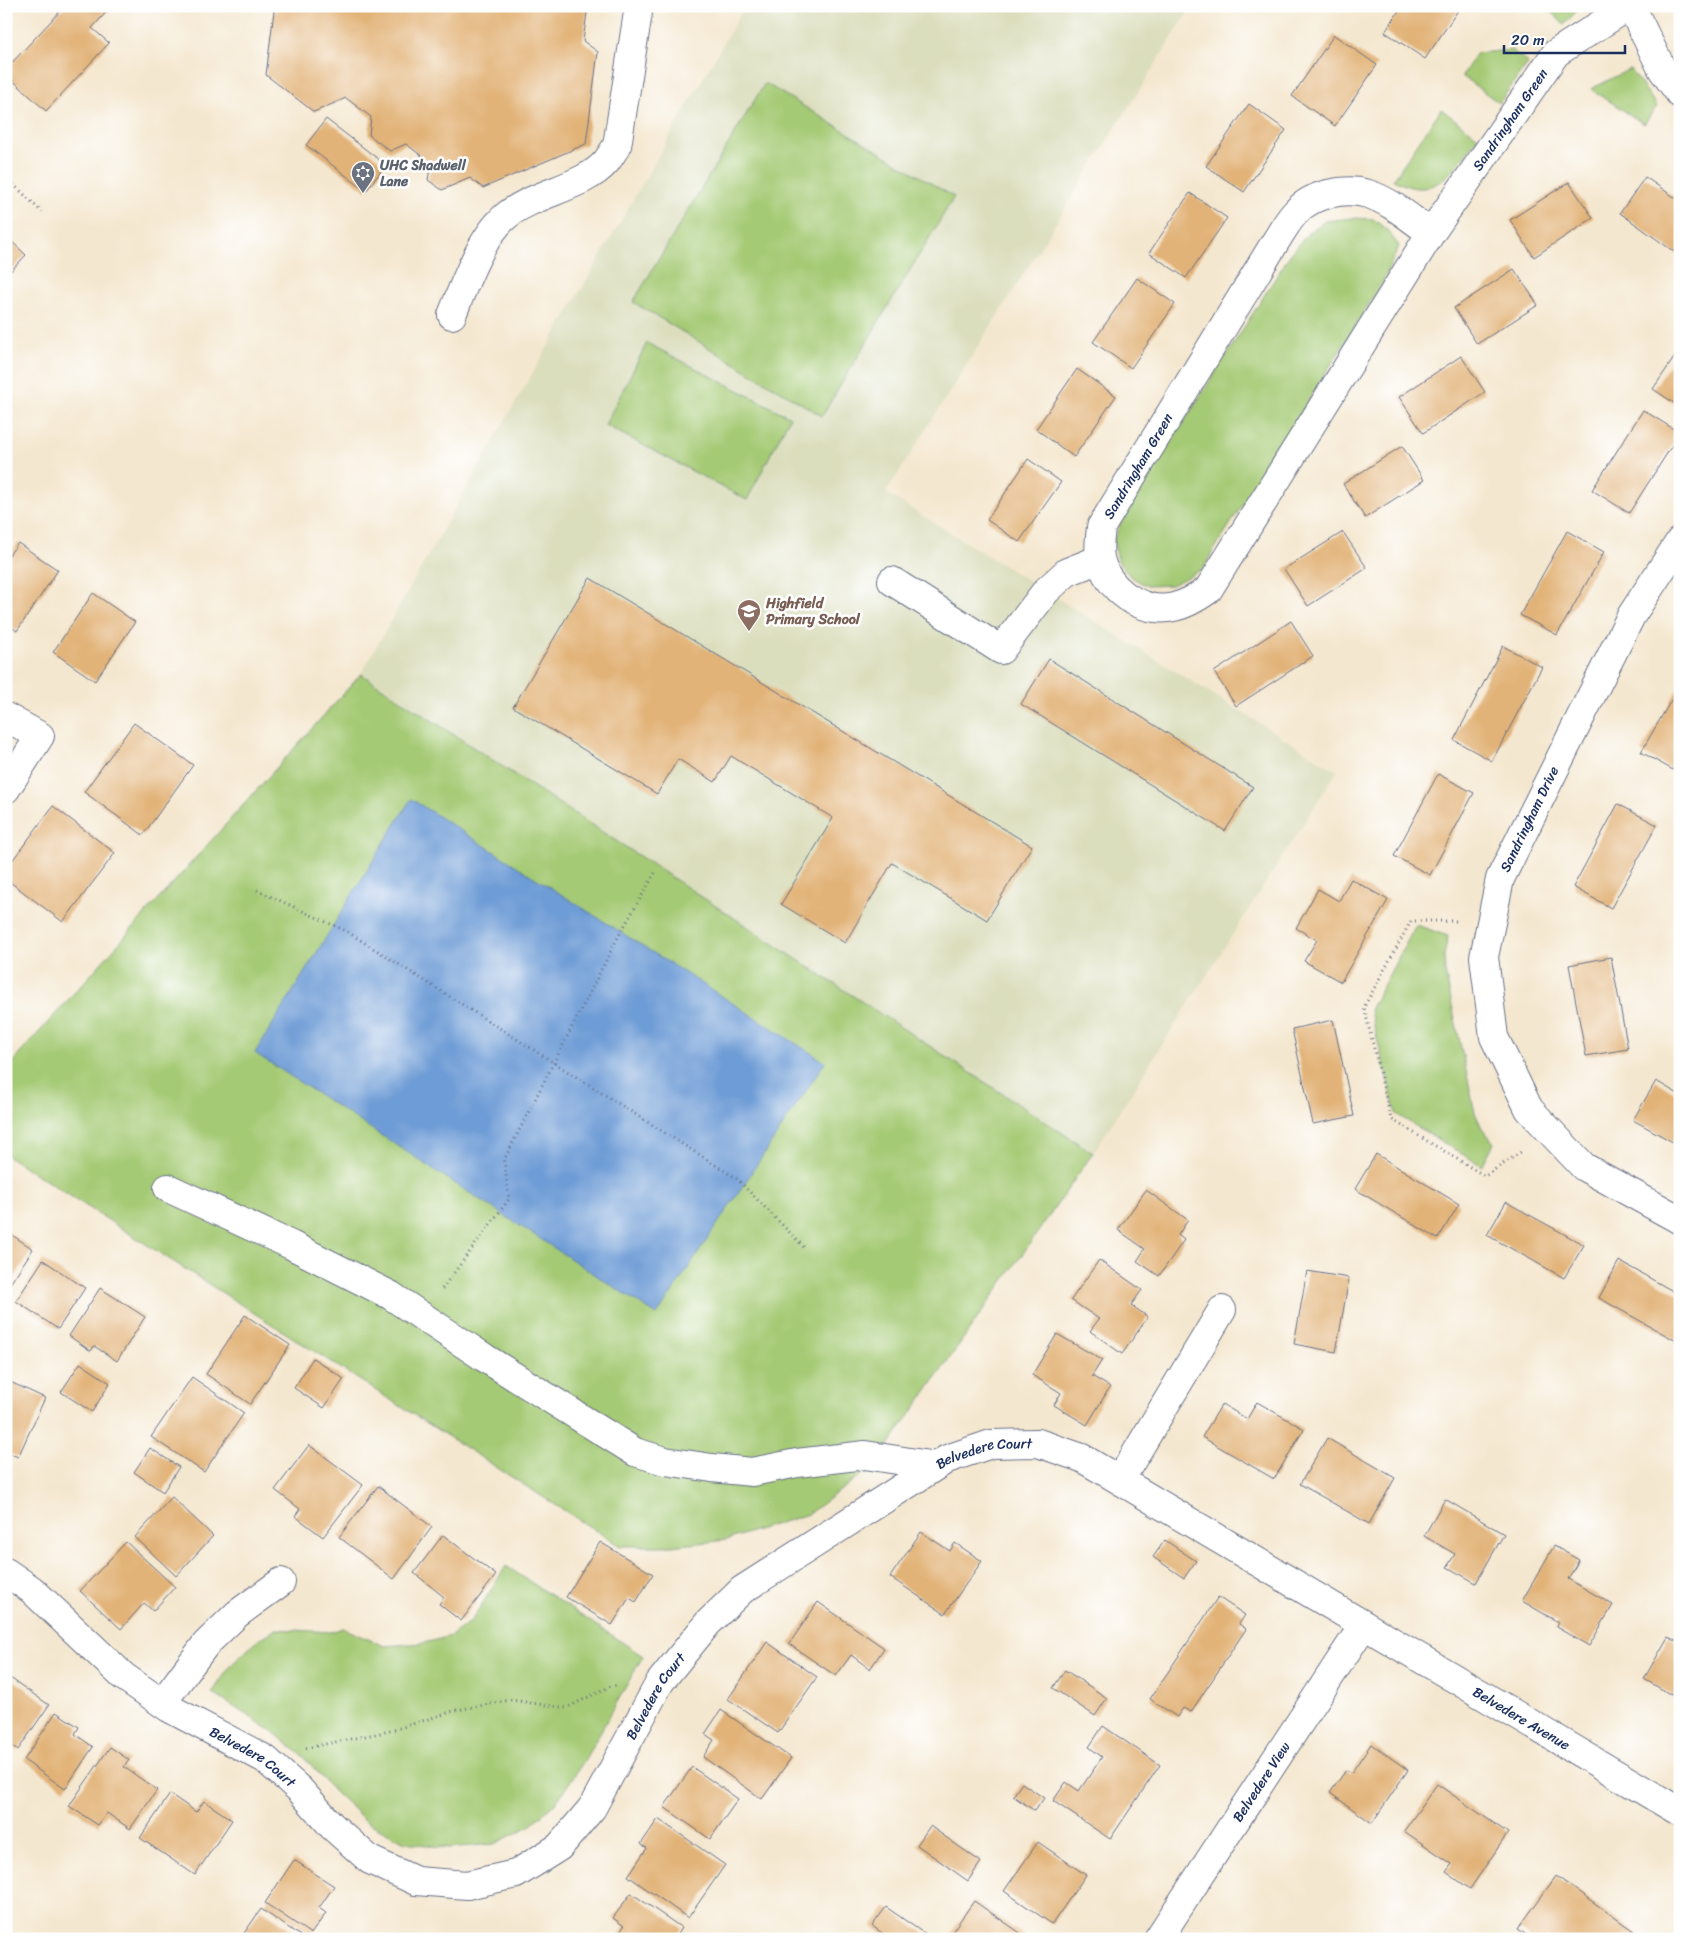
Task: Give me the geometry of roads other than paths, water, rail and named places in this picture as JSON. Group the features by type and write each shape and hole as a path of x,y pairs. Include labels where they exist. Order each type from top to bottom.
{"street":[{"path":"452,315 467,277 484,244 506,216 524,204 585,178 606,163 617,146 639,6"},
{"path":"1630,6 1662,69 1680,94"},
{"name":"Sandringham Green","path":"1431,233 1391,206 1368,194 1343,191 1334,193 1318,197 1297,211 1282,231 1101,527 1100,559 1114,587 1130,600 1150,607 1172,608 1191,602 1208,590 1431,233 1556,53 1630,6"},
{"name":"Sandringham Drive","path":"1680,541 1631,616 1500,879 1484,958 1494,1037 1528,1109 1584,1167 1680,1220"},
{"path":"892,581 1001,650 1046,590 1067,572 1100,559"},
{"path":"6,717 40,736 6,789"},
{"path":"168,1188 291,1245 390,1295 485,1358 635,1452 665,1461 752,1472 817,1460 865,1455 936,1466"},
{"path":"1120,1480 1222,1310"},
{"name":"Belvedere Court","path":"6,1572 32,1590 124,1676 162,1703 265,1759 299,1789 332,1826 370,1860 416,1881 467,1885 516,1874 560,1847 592,1808 660,1682 708,1622 742,1590 947,1459 991,1444 1038,1443 1082,1458 1363,1626"},
{"path":"162,1703 206,1644 237,1614 281,1582"},
{"name":"Belvedere Avenue","path":"1363,1626 1680,1812"},
{"name":"Belvedere View","path":"1158,1939 1363,1626"}],"water":[{"path":"411,799 825,1062 657,1315 255,1053"}],"place":[{"name":"UHC Shadwell Lane","path":"363,194"},
{"name":"Highfield Primary School","path":"749,632"}]}
